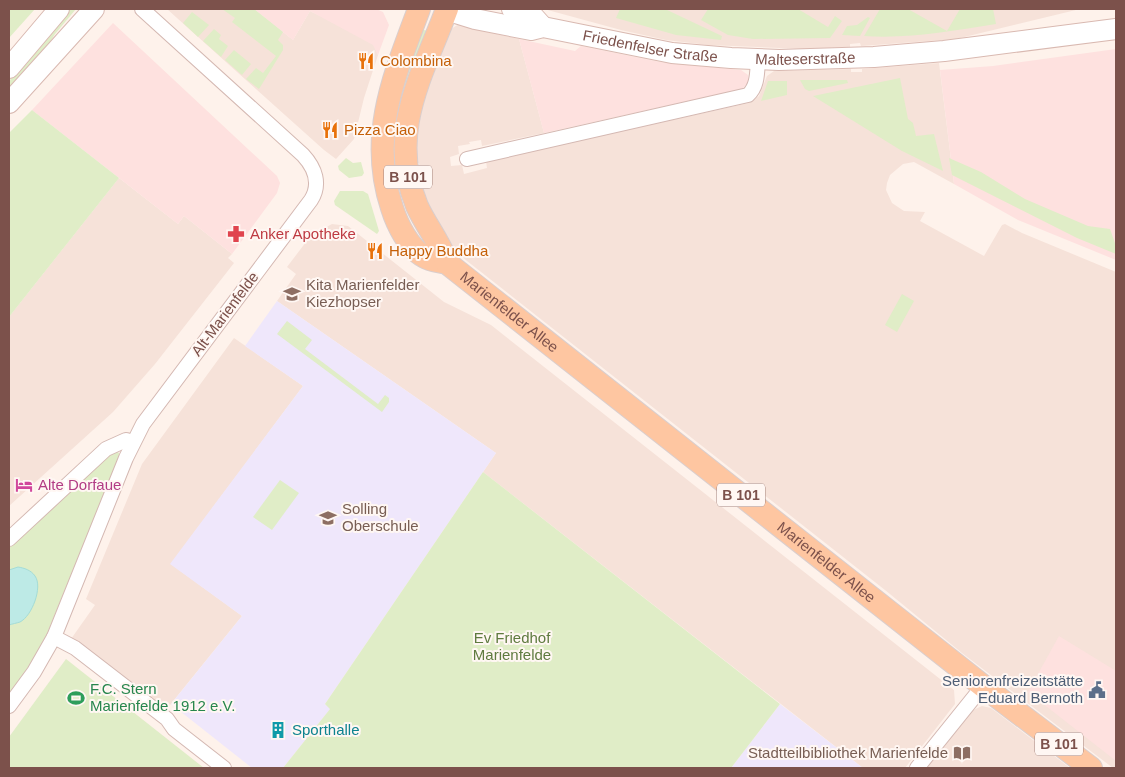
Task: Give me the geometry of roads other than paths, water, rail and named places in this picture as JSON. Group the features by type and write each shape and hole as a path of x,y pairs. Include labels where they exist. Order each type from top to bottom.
{"main road":[{"path":"9,68 58,9"},
{"path":"9,103 94,9"},
{"name":"Marienfelder Allee","path":"419,9 390,92 383,134 383,173 392,206 404,236 426,258 447,263 983,686 1091,768"},
{"name":"Marienfelder Allee","path":"445,9 412,99 407,117 405,144 409,179 417,206 442,248 447,263"},
{"name":"Friedenfelser Straße","path":"445,9 475,19 531,30 543,27 672,53 758,60"},
{"name":"Friedenfelser Straße","path":"512,9 534,17 543,27"},
{"name":"Malteserstraße","path":"758,60 874,57 933,52 1116,29"}],"street":[{"name":"Alt-Marienfelde","path":"9,706 34,672 54,637 142,424 312,200 317,185 315,173 303,155 142,9"},
{"name":"Malteserstraße","path":"467,159 748,95 756,81 758,60"},
{"path":"9,539 106,449 126,440 133,442"},
{"path":"54,637 75,648 167,719 174,729 224,768"},
{"path":"918,768 983,686"}],"water":[{"path":"18,567 29,571 35,576 38,587 37,594 29,614 20,622 9,625 9,570"}],"place":[{"name":"Colombina","path":"366,61"},
{"name":"Pizza Ciao","path":"330,130"},
{"name":"Anker Apotheke","path":"236,234"},
{"name":"Happy Buddha","path":"375,251"},
{"name":"Kita Marienfelder Kiezhopser","path":"292,294"},
{"name":"Alte Dorfaue","path":"24,485"},
{"name":"Solling Oberschule","path":"328,518"},
{"name":"Seniorenfreizeitstätte Eduard Bernoth","path":"1097,690"},
{"name":"F.C. Stern Marienfelde 1912 e.V.","path":"76,698"},
{"name":"Sporthalle","path":"278,730"},
{"name":"Stadtteilbibliothek Marienfelde","path":"962,753"}],"park label":[{"name":"Ev Friedhof Marienfelde","path":"512,646"}]}
